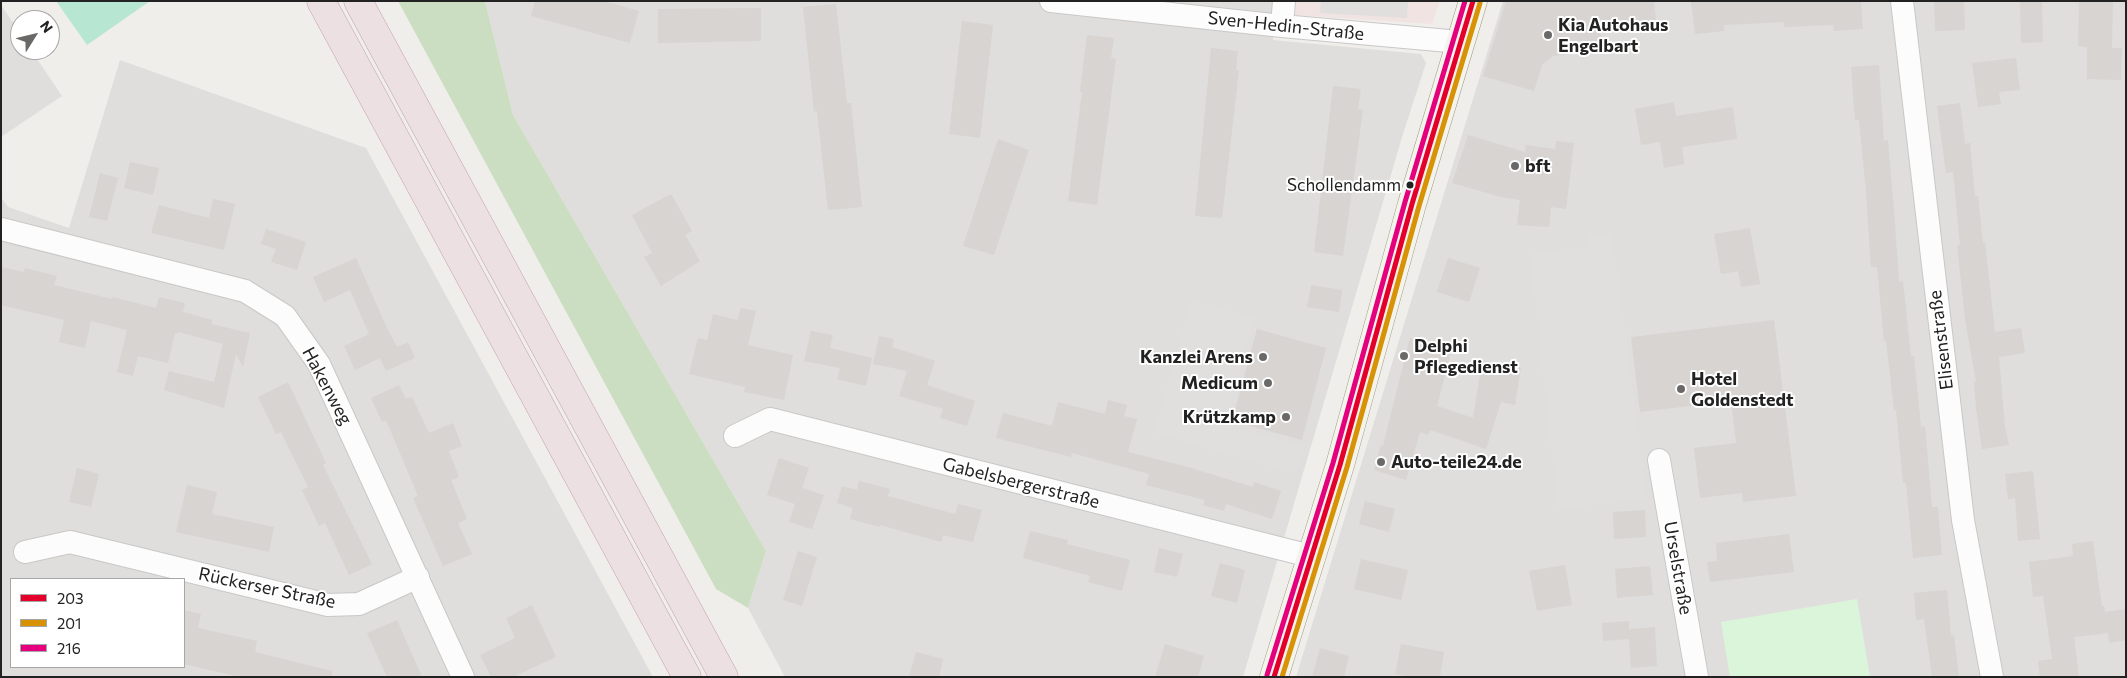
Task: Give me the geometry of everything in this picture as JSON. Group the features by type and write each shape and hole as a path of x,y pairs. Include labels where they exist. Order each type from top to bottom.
{"highway":[{"path":"321,1 687,677"},
{"path":"358,1 724,677"}],"main road":[{"path":"1274,677 1342,455 1412,204 1473,1"}],"street":[{"name":"Sven-Hedin-Straße","path":"1051,1 1282,26 1460,42"},
{"path":"1282,26 1284,1"},
{"name":"Elisenstraße","path":"1902,1 1963,520 1992,677"},
{"name":"Hakenweg","path":"1,229 245,291 285,316 319,364 463,677"},
{"name":"Gabelsbergerstraße","path":"735,436 770,419 1310,556"},
{"name":"Urselstraße","path":"1659,460 1697,677"},
{"name":"Rückerser Straße","path":"25,552 70,542 328,605 359,604 418,577"}],"shaded area":[{"path":"485,1 1275,1 1273,40 1421,54 1426,63 1403,134 1243,677 785,677 748,608 766,551 513,115"},
{"path":"1296,1 1440,1 1432,24 1295,15"},
{"path":"1321,1 1408,1 1407,18 1320,13"},
{"path":"1503,1 2126,1 2126,677 1296,677"},
{"path":"1,5 10,18 10,60 38,60 62,96 1,137"},
{"path":"120,60 366,148 653,677 1,677 1,197 8,207 69,228"},
{"path":"1612,233 1647,498 1558,509 1530,253 1589,247 1589,235"},
{"path":"1192,300 1255,318 1225,424 1305,447 1297,474 1154,433"}],"green space":[{"path":"56,1 150,1 87,45"},
{"path":"398,1 485,1 513,115 766,551 748,608 716,589"},
{"path":"1857,599 1870,677 1730,677 1721,622"}],"building":[{"path":"535,1 604,1 639,11 630,43 531,16"},
{"name":"Kia Autohaus Engelbart","path":"1506,1 1654,1 1656,20 1599,27 1603,49 1553,56 1542,65 1534,91 1483,76"},
{"path":"1861,1 1863,29 1834,31 1833,25 1784,27 1784,22 1724,25 1724,31 1695,34 1691,2"},
{"path":"1934,1 1964,1 1965,30 1935,31"},
{"path":"2020,1 2042,1 2043,42 2021,43"},
{"path":"2079,1 2113,1 2112,48 2122,48 2121,80 2087,79 2087,47 2078,46"},
{"path":"836,4 847,103 851,103 862,207 828,210 817,111 814,112 803,7"},
{"path":"761,8 761,41 658,43 658,9"},
{"path":"962,21 993,25 980,138 949,134"},
{"path":"1087,35 1114,38 1111,58 1116,59 1097,205 1068,201 1082,92 1080,91"},
{"path":"1211,48 1238,51 1236,70 1239,70 1222,218 1195,216"},
{"path":"2016,58 2020,90 1999,92 2001,104 1978,107 1972,63"},
{"path":"1879,65 1884,141 1888,140 1899,282 1903,281 1911,356 1914,356 1921,427 1925,426 1932,507 1938,507 1942,555 1913,558 1906,483 1903,483 1896,410 1894,410 1886,341 1884,341 1877,267 1871,267 1859,120 1855,120 1851,67"},
{"path":"1333,86 1361,89 1358,109 1363,110 1343,256 1314,252"},
{"path":"1674,102 1676,116 1733,107 1737,139 1682,147 1684,164 1664,168 1660,142 1641,145 1635,109"},
{"path":"1960,103 1965,144 1970,143 1975,196 1978,196 1983,243 1985,242 1995,332 2021,328 2025,353 1999,357 2005,427 2009,445 1982,449 1976,408 1974,382 1976,382 1965,319 1957,245 1960,245 1953,172 1946,173 1937,106"},
{"name":"bft","path":"1468,135 1525,152 1526,145 1555,149 1556,141 1574,143 1566,209 1551,207 1549,227 1517,225 1520,200 1501,197 1452,183"},
{"path":"998,139 1029,150 994,255 963,246"},
{"path":"130,162 159,168 153,195 124,188"},
{"path":"100,173 118,178 107,221 89,217"},
{"path":"671,194 692,231 685,235 700,261 661,286 644,257 652,253 632,215"},
{"path":"213,199 235,204 224,250 151,233 159,205 209,218"},
{"path":"1750,228 1760,284 1741,287 1738,271 1721,274 1714,234"},
{"path":"266,229 306,242 297,270 271,262 276,249 261,244"},
{"path":"356,258 397,347 408,342 415,358 386,371 380,358 355,370 344,346 369,334 350,290 324,302 313,277"},
{"path":"1448,258 1480,268 1469,302 1437,292"},
{"path":"1,267 24,272 25,268 57,276 54,285 156,308 159,297 185,303 183,312 212,320 211,324 250,333 243,367 236,354 224,408 164,390 169,371 214,382 223,344 179,332 178,334 175,333 168,363 138,356 133,376 117,372 127,330 91,321 85,348 59,342 64,320 1,305"},
{"path":"1311,285 1342,290 1339,312 1307,307"},
{"path":"741,308 756,311 748,345 793,355 784,400 744,392 745,387 689,374 698,338 707,340 713,314 737,320"},
{"path":"1774,320 1796,496 1743,502 1742,493 1700,498 1694,448 1736,443 1731,401 1640,412 1631,337"},
{"name":"Medicum","path":"1257,329 1326,348 1302,440 1232,421"},
{"path":"811,331 833,335 830,348 872,358 866,386 837,379 840,368 804,361"},
{"path":"879,336 894,339 892,347 935,361 927,385 975,401 967,426 940,418 943,409 899,396 907,371 873,364"},
{"path":"1410,338 1451,352 1437,406 1473,418 1482,361 1521,367 1515,405 1501,402 1486,449 1430,430 1428,435 1420,432 1406,480 1374,470 1381,445 1383,446"},
{"path":"288,382 326,463 323,465 372,564 349,575 325,523 319,526 302,490 308,487 281,432 276,434 258,397"},
{"path":"399,385 406,399 412,397 429,433 453,423 462,446 449,451 459,477 451,480 467,519 458,523 472,554 443,566 413,498 418,496 386,420 382,422 371,398"},
{"path":"1108,400 1127,405 1124,416 1137,419 1128,452 1188,467 1253,487 1254,482 1281,491 1272,519 1226,504 1224,511 1203,505 1205,500 1146,485 1149,474 1072,453 1071,457 996,438 1003,413 1052,426 1058,402 1105,414"},
{"path":"779,458 809,468 802,488 824,495 812,529 789,522 795,504 767,495"},
{"path":"77,468 99,474 91,507 69,502"},
{"path":"2033,471 2040,539 2018,541 2015,498 2008,499 2005,474"},
{"path":"859,481 890,489 888,496 955,514 958,504 982,510 973,542 943,535 941,542 880,525 880,527 850,519 853,508 837,503 842,486 857,490"},
{"path":"187,485 217,492 212,514 274,527 269,552 176,532"},
{"path":"1365,501 1395,509 1389,532 1359,524"},
{"path":"1645,510 1646,537 1614,539 1613,512"},
{"path":"1030,531 1068,540 1067,544 1130,560 1122,591 1088,582 1090,576 1023,558"},
{"path":"1789,534 1794,572 1710,582 1707,562 1717,561 1716,543"},
{"path":"2093,541 2102,607 2104,606 2105,612 2126,609 2126,640 2109,643 2108,633 2074,637 2079,677 2040,677 2038,661 2052,659 2043,596 2033,597 2029,562 2073,556 2072,544"},
{"path":"1159,548 1183,554 1177,577 1154,572"},
{"path":"798,551 817,557 802,606 783,600"},
{"path":"1361,559 1408,570 1401,600 1354,589"},
{"path":"1220,563 1245,570 1237,603 1211,596"},
{"path":"1565,565 1572,605 1537,611 1529,571"},
{"path":"1650,566 1653,595 1617,598 1615,569"},
{"path":"1947,590 1951,636 1954,635 1959,677 1932,677 1924,619 1916,620 1914,593"},
{"path":"532,605 556,657 513,677 491,677 480,655 515,638 506,618"},
{"path":"185,610 201,614 198,628 257,641 255,652 332,671 332,677 240,677 185,664"},
{"path":"397,620 422,677 387,677 367,633"},
{"path":"1629,621 1629,629 1655,627 1657,666 1631,668 1629,639 1603,641 1602,623"},
{"path":"1165,644 1204,656 1198,677 1155,677"},
{"path":"1401,644 1444,652 1440,677 1409,677 1395,674"},
{"path":"1320,648 1349,656 1344,677 1312,677"},
{"path":"916,652 943,659 939,677 909,677"}],"transit line":[{"name":"216","path":"1267,675 1333,463 1405,202 1465,1"},
{"name":"203","path":"1274,677 1340,465 1412,204 1473,1"},
{"name":"201","path":"1282,677 1347,467 1419,206 1480,3"}],"place":[{"name":"Kia Autohaus Engelbart","path":"1548,35"},
{"name":"bft","path":"1515,166"},
{"name":"Schollendamm","path":"1410,185"},
{"name":"Delphi Pflegedienst","path":"1404,356"},
{"name":"Kanzlei Arens","path":"1263,357"},
{"name":"Medicum","path":"1268,383"},
{"name":"Hotel Goldenstedt","path":"1681,389"},
{"name":"Krützkamp","path":"1286,417"},
{"name":"Auto-teile24.de","path":"1381,462"}]}
